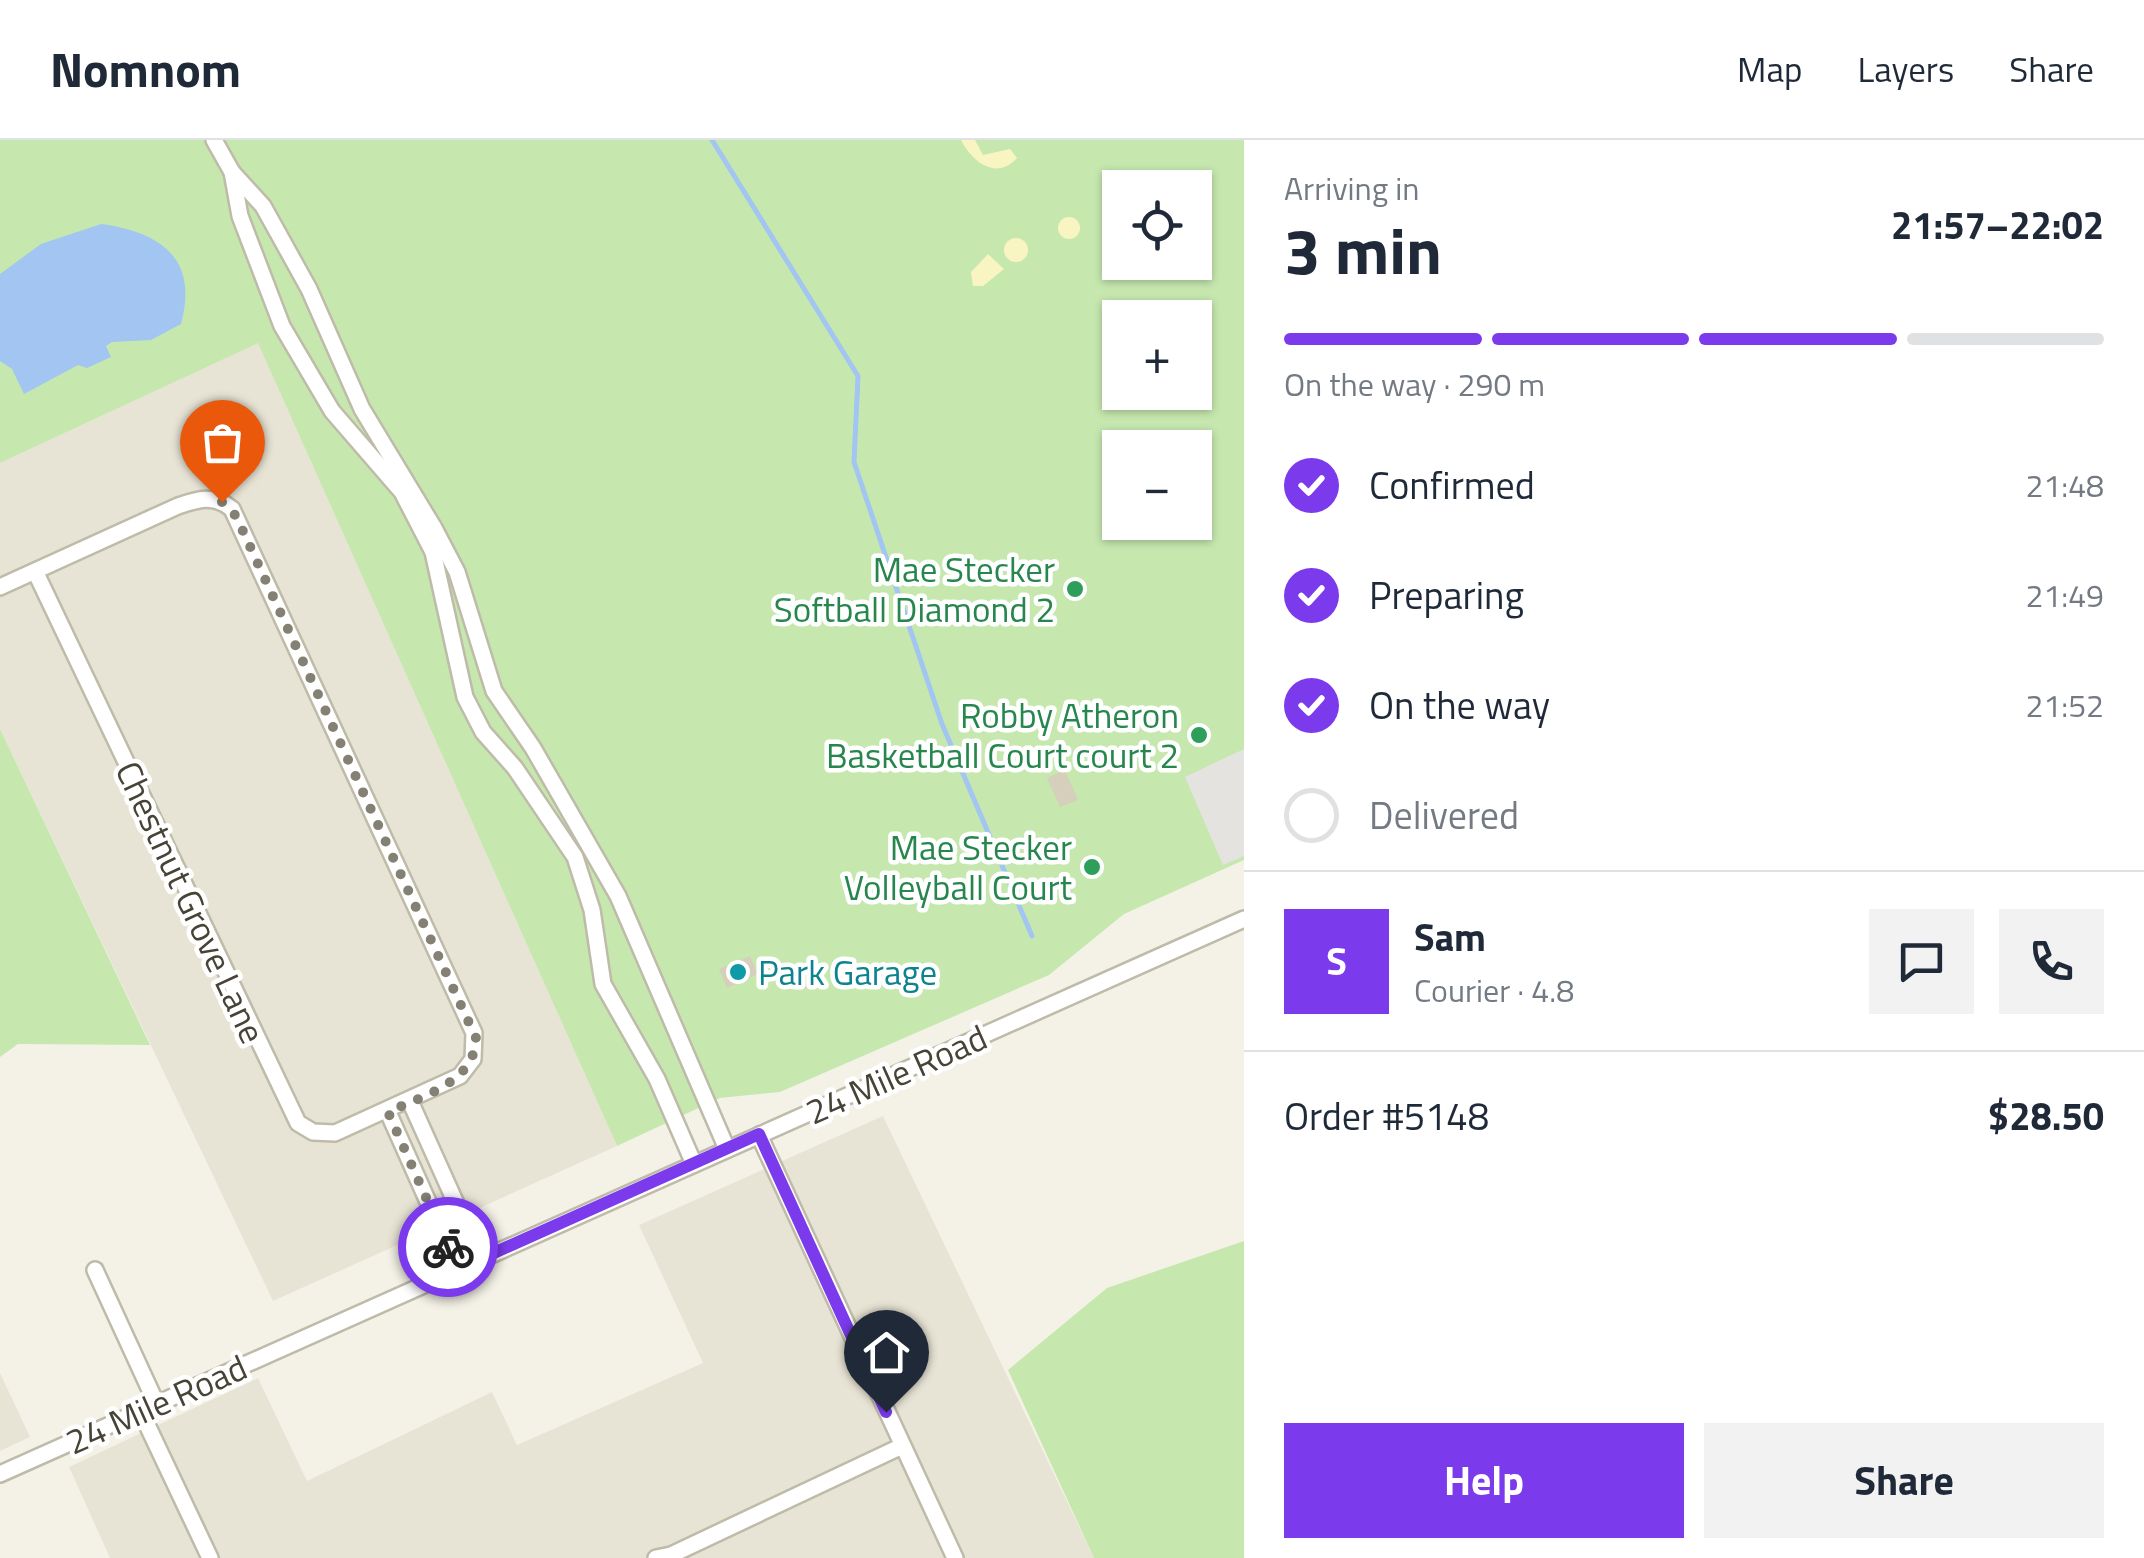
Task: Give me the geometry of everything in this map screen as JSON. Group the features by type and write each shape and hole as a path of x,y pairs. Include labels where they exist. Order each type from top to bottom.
{"street":[{"path":"214,140 282,241 362,409 456,572 494,690 533,748 568,830 592,910 603,984 648,1062 694,1164"},
{"path":"232,172 240,216 282,326 306,371 332,412 407,490 445,590 465,697 483,732 568,830 618,896 726,1149"},
{"path":"255,256 282,241"},
{"name":"Chestnut Grove Lane","path":"216,499 236,516 476,1038 473,1059 460,1076 348,1129 323,1134 305,1129 292,1115 34,571 178,506 216,499"},
{"path":"0,586 34,571"},
{"name":"24 Mile Road","path":"0,1474 1244,919"},
{"path":"648,1062 680,1048"},
{"path":"410,1102 481,1259"},
{"path":"388,1112 458,1269"},
{"path":"759,1134 955,1558"},
{"path":"94,1270 156,1405"},
{"path":"140,1412 210,1558"},
{"path":"656,1558 671,1555 902,1446"}],"shaded area":[{"path":"258,342 617,1146 273,1301 0,729 0,463"},
{"path":"1244,749 1244,856 1223,865 1185,777"},
{"path":"883,1116 1094,1558 110,1558 69,1467 258,1378 307,1481 492,1392 517,1445 703,1363 639,1225"},
{"path":"0,1373 30,1437 0,1451"}],"green space":[{"path":"0,140 1244,140 1244,860 1124,914 1049,975 780,1092 720,1098 617,1146 258,343 0,463"},
{"path":"0,729 150,1045 18,1044 0,1057"},
{"path":"1244,1241 1244,1558 1094,1558 1008,1370 1107,1288"}],"sand":[{"path":"961,140 975,140 983,155 1010,149 1017,158 1001,168 986,166"},
{"path":"1069,217 1077,220 1077,236 1069,239 1061,236 1058,228 1061,220"},
{"path":"1016,238 1028,250 1016,262 1004,250"},
{"path":"988,254 1004,269 983,286 973,286 971,272"}],"water":[{"path":"101,224 141,234 170,252 184,282 181,324 151,340 112,342 106,346 111,357 87,368 78,365 24,394 12,369 0,361 0,274 41,244"}],"building":[{"path":"1065,770 1078,800 1060,807 1047,778"},
{"name":"Park Garage","path":"750,956 758,974 727,988 719,969"},
{"path":"811,966 819,982 803,990 795,974"}],"waterway":[{"path":"712,140 858,376 854,462 942,724 1032,936"}],"way so far":[{"path":"222,502 236,516 476,1038 473,1059 460,1076 388,1112 448,1247"}],"place":[{"name":"Mae Stecker Softball Diamond 2","path":"1075,589"},
{"name":"Robby Atheron Basketball Court court 2","path":"1199,735"},
{"name":"Mae Stecker Volleyball Court","path":"1092,867"},
{"name":"Park Garage","path":"738,972"}],"route":[{"path":"448,1247 458,1269 759,1134 886,1412"}]}
